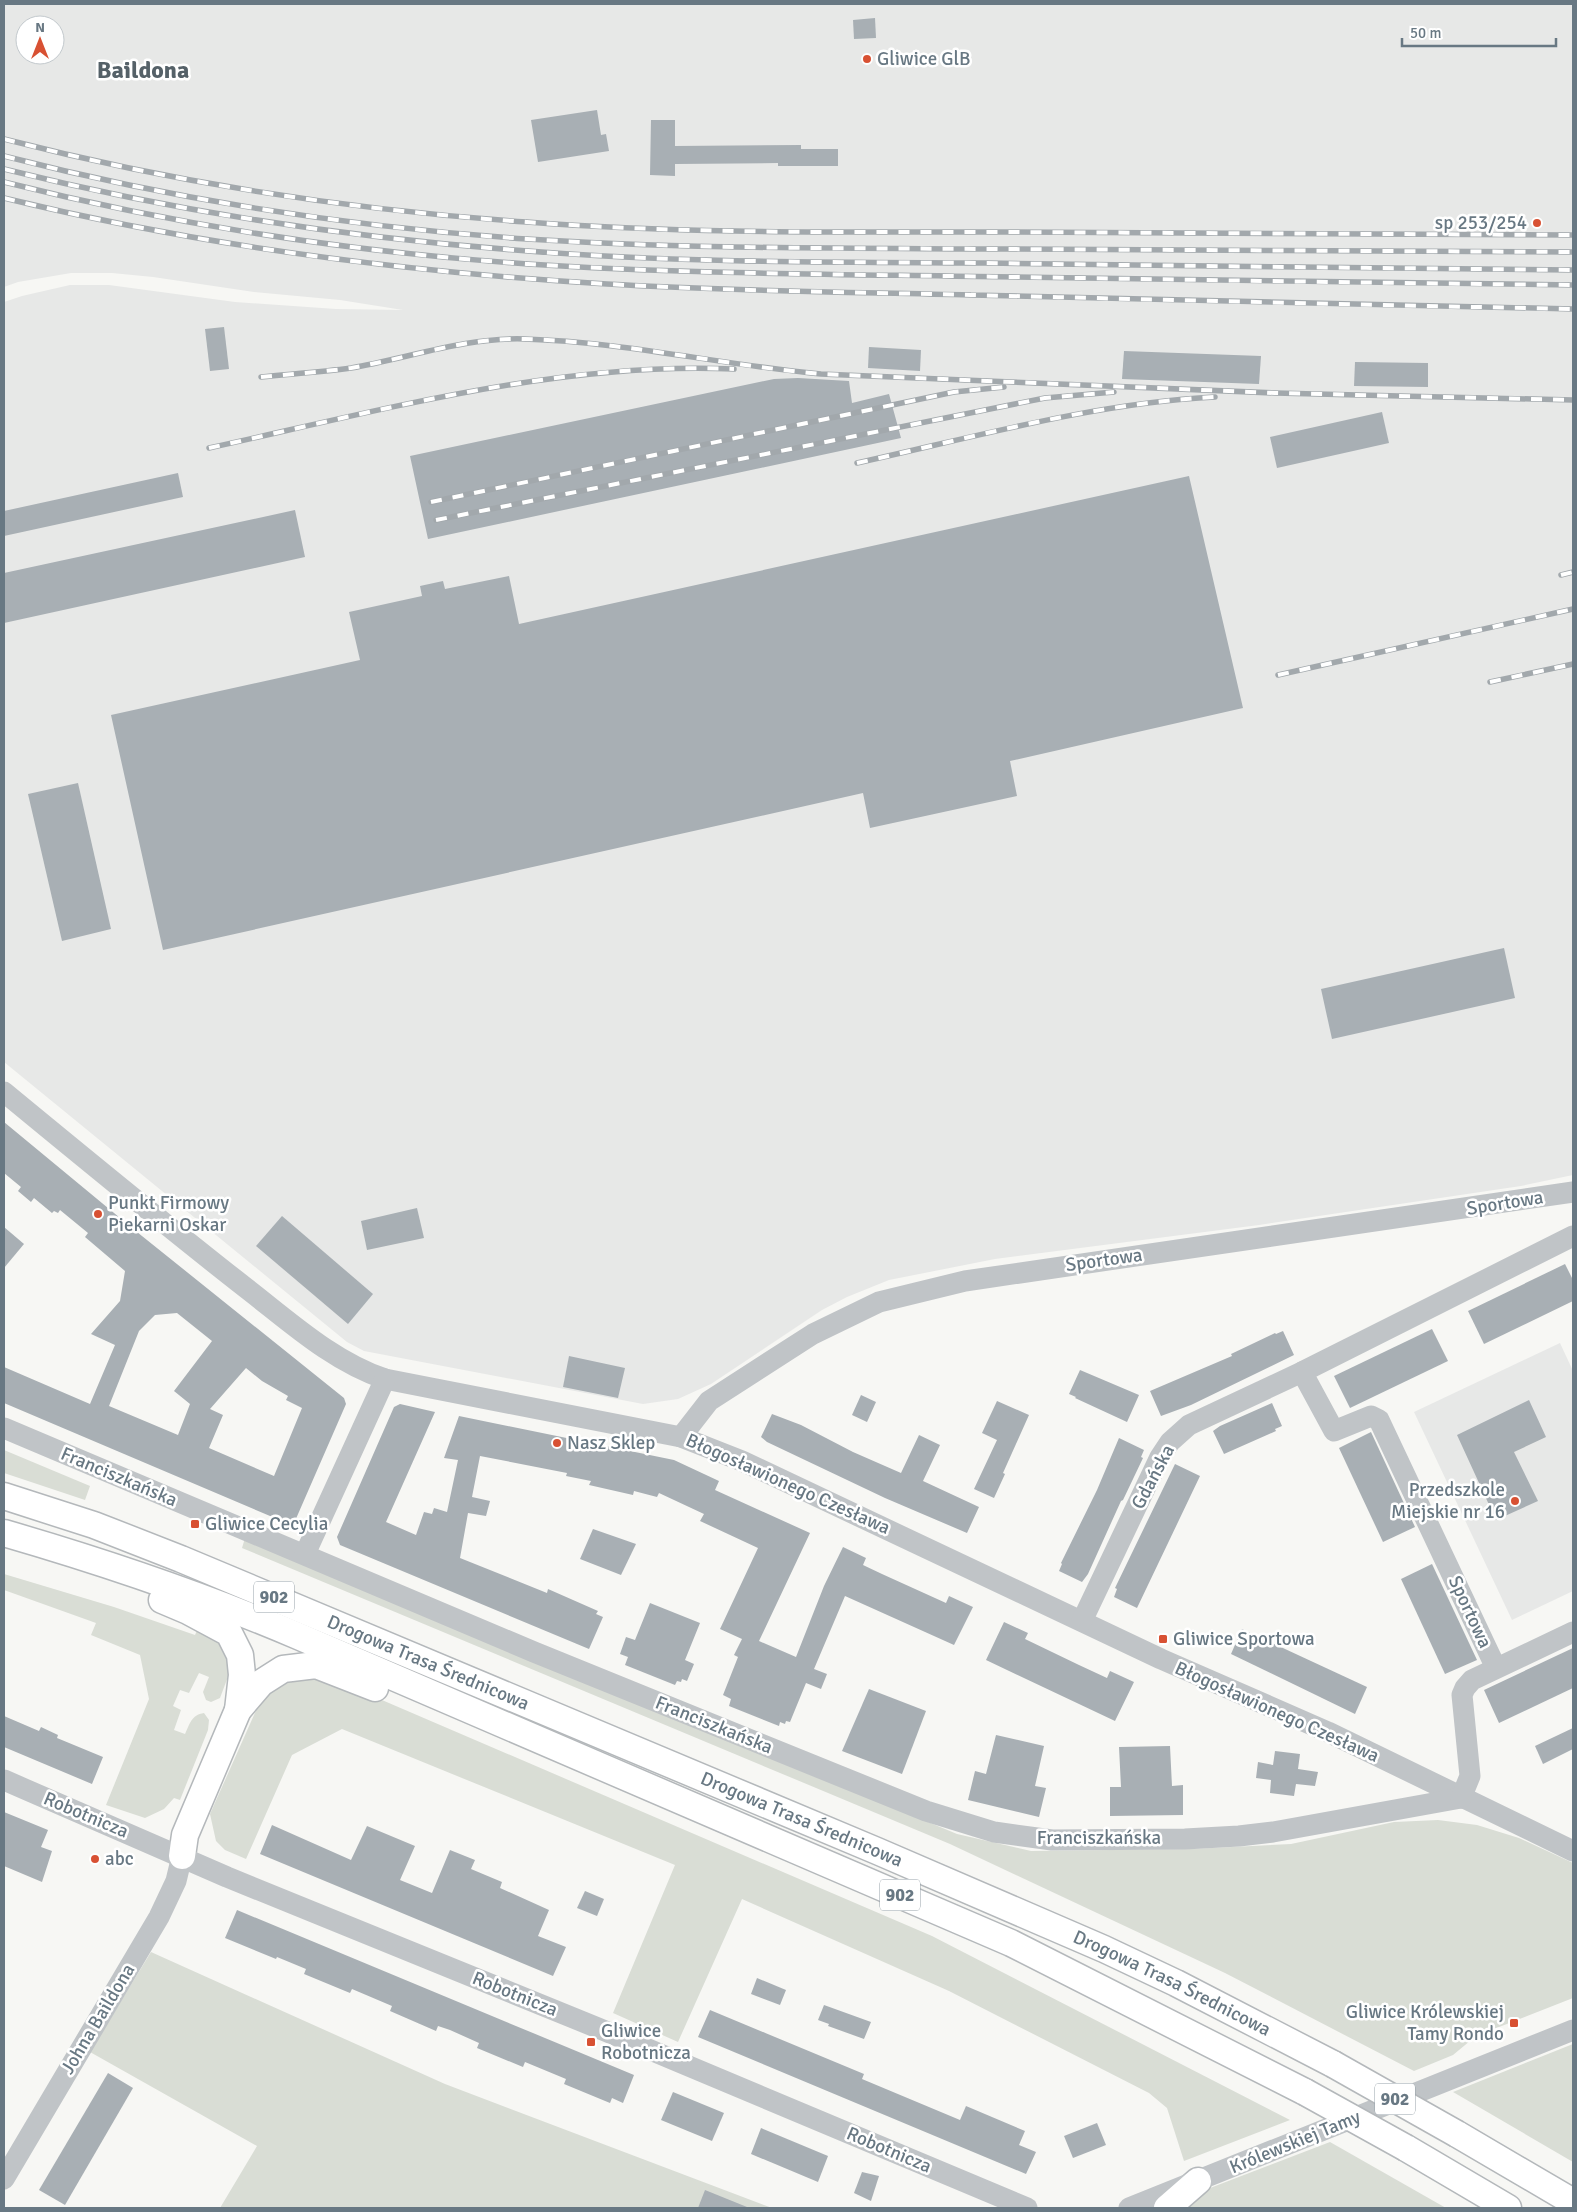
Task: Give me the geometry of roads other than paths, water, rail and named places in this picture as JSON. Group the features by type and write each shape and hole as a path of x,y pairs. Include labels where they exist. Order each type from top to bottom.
{"main road":[{"name":"Drogowa Trasa Średnicowa","path":"4,1496 94,1525 181,1558 868,1847 1122,1958 1176,1983 1332,2064 1571,2200"},
{"name":"Drogowa Trasa Średnicowa","path":"4,1533 76,1554 244,1613 1011,1943 1305,2092 1508,2208"},
{"path":"76,1554 116,1581 188,1611 229,1632 240,1655 242,1675 238,1710 185,1835 182,1856"},
{"path":"238,1710 261,1683 283,1669 316,1665 404,1700 486,1718"},
{"path":"1167,2208 1198,2181"}],"street":[{"name":"Błogosławionego Czesława","path":"4,1092 190,1245 316,1343 339,1359 363,1372 385,1379 681,1436 769,1472 1165,1660 1328,1732 1573,1851"},
{"name":"Sportowa","path":"681,1436 709,1400 813,1334 879,1302 965,1281 1572,1196"},
{"path":"1302,1372 1573,1236"},
{"name":"Sportowa","path":"1302,1372 1334,1431 1371,1416 1379,1420 1496,1668"},
{"name":"Gdańska","path":"1082,1621 1160,1457 1170,1442 1189,1424 1302,1372"},
{"path":"305,1554 385,1379"},
{"name":"Franciszkańska","path":"4,1428 534,1652 926,1811 994,1832 1052,1840 1239,1836 1273,1832 1461,1798"},
{"name":"Sportowa","path":"1461,1798 1470,1776 1462,1695 1465,1688 1472,1680 1573,1632"},
{"name":"Robotnicza","path":"4,1780 227,1876 649,2049 1027,2208"},
{"name":"Johna Baildona","path":"4,2178 159,1917 176,1881 182,1856"},
{"name":"Królewskiej Tamy","path":"1129,2208 1573,2030"},
{"path":"977,2187 989,2197 992,2208"}],"railway":[{"path":"4,139 133,169 329,202 461,217 587,226 765,232 1573,235"},
{"path":"4,156 133,186 264,210 396,227 527,239 644,245 761,247 1573,252"},
{"path":"4,169 134,198 330,231 462,246 585,255 757,261 1573,270"},
{"path":"4,182 133,211 264,235 396,252 528,264 790,274 1573,285"},
{"path":"4,198 78,215 228,243 379,264 531,279 743,290 1573,309"},
{"path":"261,377 351,368 481,341 525,339 600,344 821,374 1275,393 1573,400"},
{"path":"209,448 404,405 536,381 602,373 668,369 734,369"},
{"path":"431,502 954,392 1004,387"},
{"path":"436,520 1045,398 1114,392"},
{"path":"857,463 1035,422 1125,406 1215,397"},
{"path":"1561,575 1573,572"},
{"path":"1278,675 1573,609"},
{"path":"1490,682 1573,664"}],"place":[{"name":"Gliwice GlB","path":"867,59"},
{"name":"sp 253/254","path":"1537,223"},
{"name":"Punkt Firmowy Piekarni Oskar","path":"98,1214"},
{"name":"Nasz Sklep","path":"557,1443"},
{"name":"Przedszkole Miejskie nr 16","path":"1515,1501"},
{"name":"Gliwice Cecylia","path":"195,1524"},
{"name":"Gliwice Sportowa","path":"1163,1639"},
{"name":"abc","path":"95,1859"},
{"name":"Gliwice Królewskiej Tamy Rondo","path":"1514,2023"},
{"name":"Gliwice Robotnicza","path":"591,2042"}],"district":[{"name":"Baildona","path":"143,70"}]}
